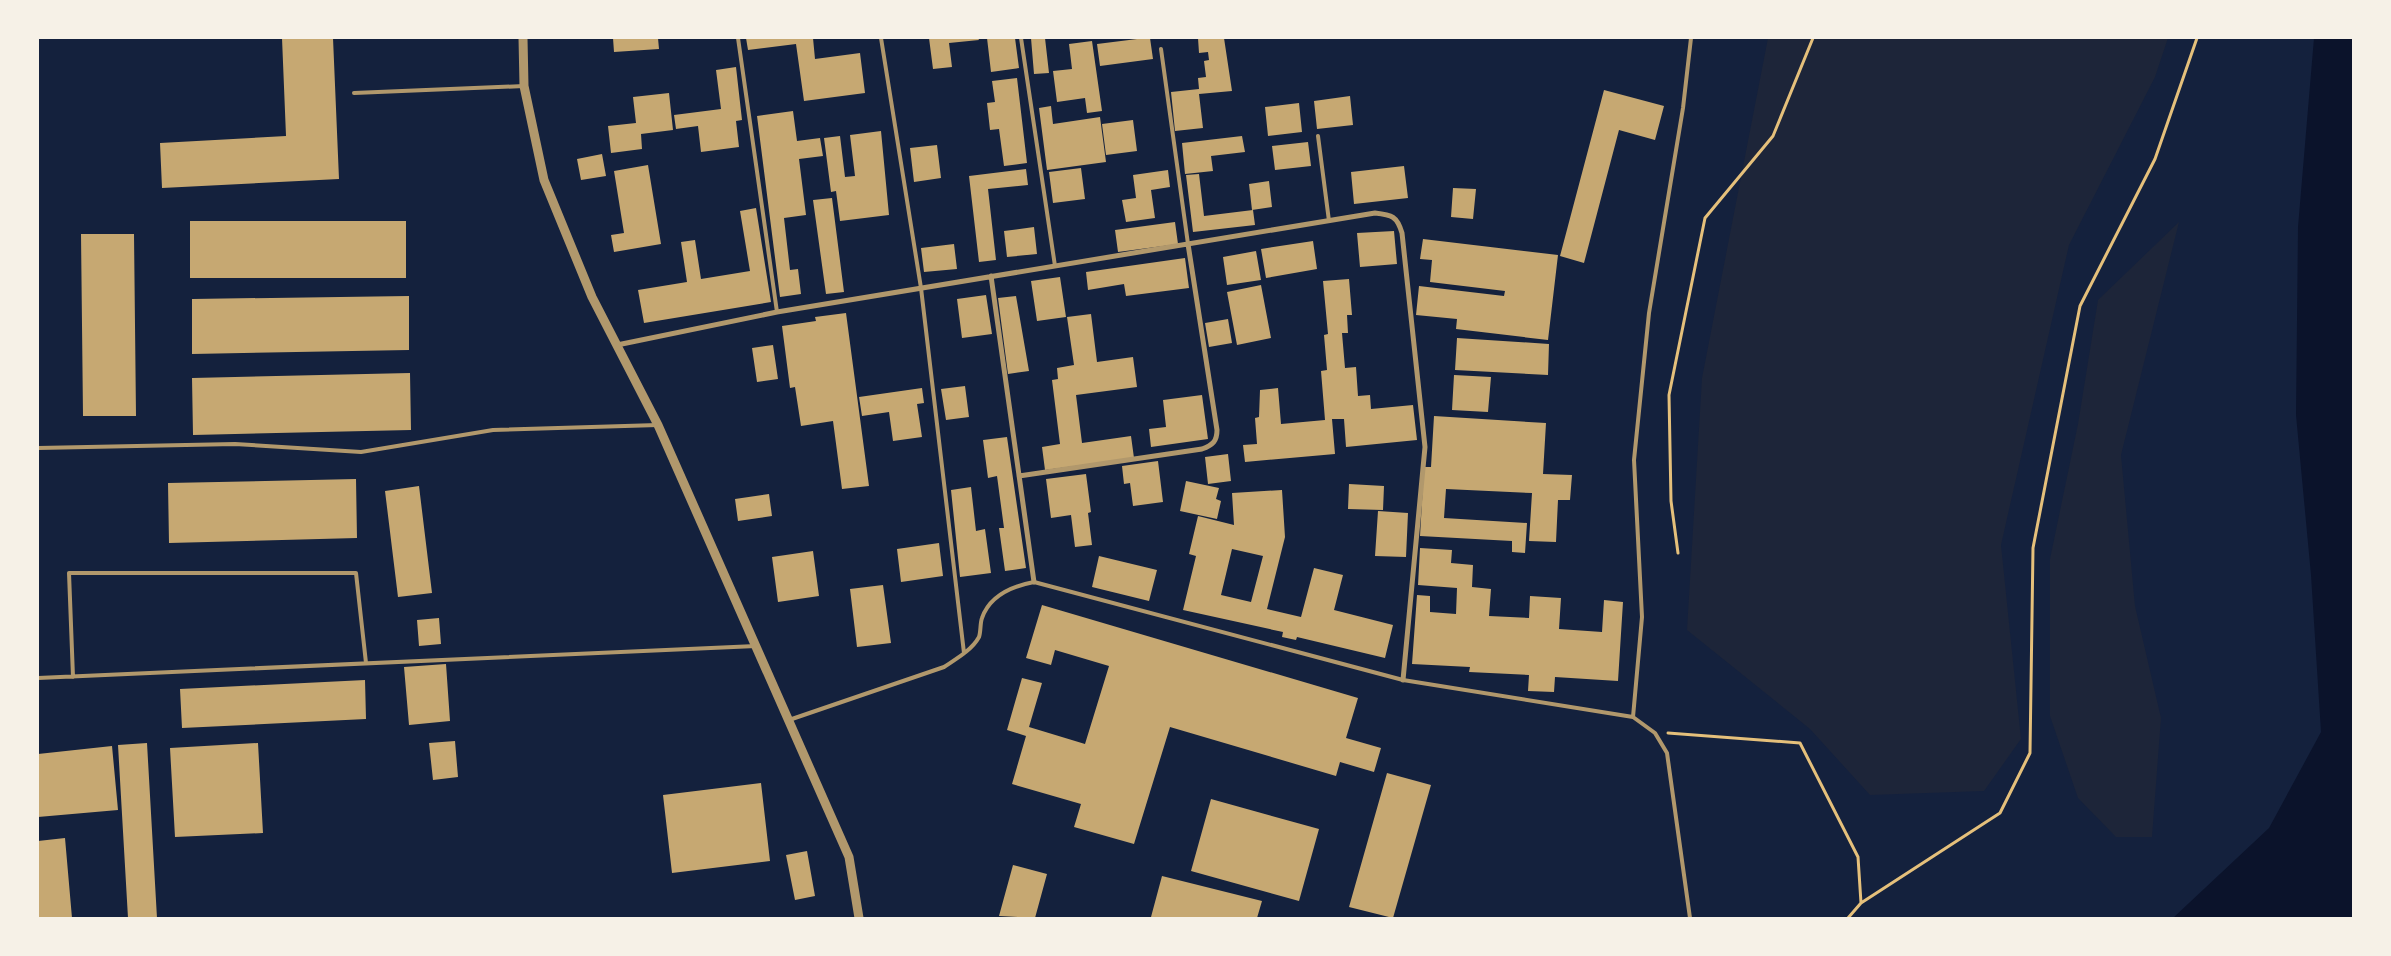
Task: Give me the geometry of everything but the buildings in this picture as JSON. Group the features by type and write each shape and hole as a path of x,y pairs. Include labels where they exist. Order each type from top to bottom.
{"street":[{"path":"523,38 524,86 544,180 592,297 658,425 849,857 858,918"},
{"path":"616,346 777,312 1375,213 1389,214 1399,222 1402,233 1425,447 1403,680"},
{"path":"1019,476 1212,446 1217,438 1217,430 1188,244"},
{"path":"991,276 1034,582"}],"lane":[{"path":"738,38 777,312"},
{"path":"880,38 921,288 964,653"},
{"path":"1021,38 1055,266"},
{"path":"1633,717 1642,616 1634,460 1649,313 1684,108 1690,38"},
{"path":"1161,49 1188,244"},
{"path":"354,93 524,86"},
{"path":"1318,136 1329,221"},
{"path":"38,448 235,444 361,452 493,430 658,425"},
{"path":"73,676 68,573 356,573 366,663"},
{"path":"789,720 944,667 964,653 979,636 983,616 998,595 1016,585 1034,582 1403,680 1633,717 1654,732 1667,753 1690,918"},
{"path":"38,678 756,646"}],"path":[{"path":"1678,553 1671,501 1669,395 1705,218 1773,136 1813,38"},
{"path":"1848,918 1861,903 2000,813 2030,753 2033,548 2080,306 2155,159 2197,38"},
{"path":"1654,732 1800,743 1858,857 1861,903"}],"shaded area":[{"path":"1768,38 2168,38 2155,77 2069,245 2001,545 2021,739 1984,791 1870,795 1810,729 1687,630 1702,378"},
{"path":"2314,38 2354,38 2353,918 2173,918 2269,828 2321,732 2311,575 2296,415 2298,227"},
{"path":"2179,222 2121,455 2135,606 2161,718 2152,837 2116,837 2078,798 2050,716 2050,559 2078,424 2098,300"}]}
